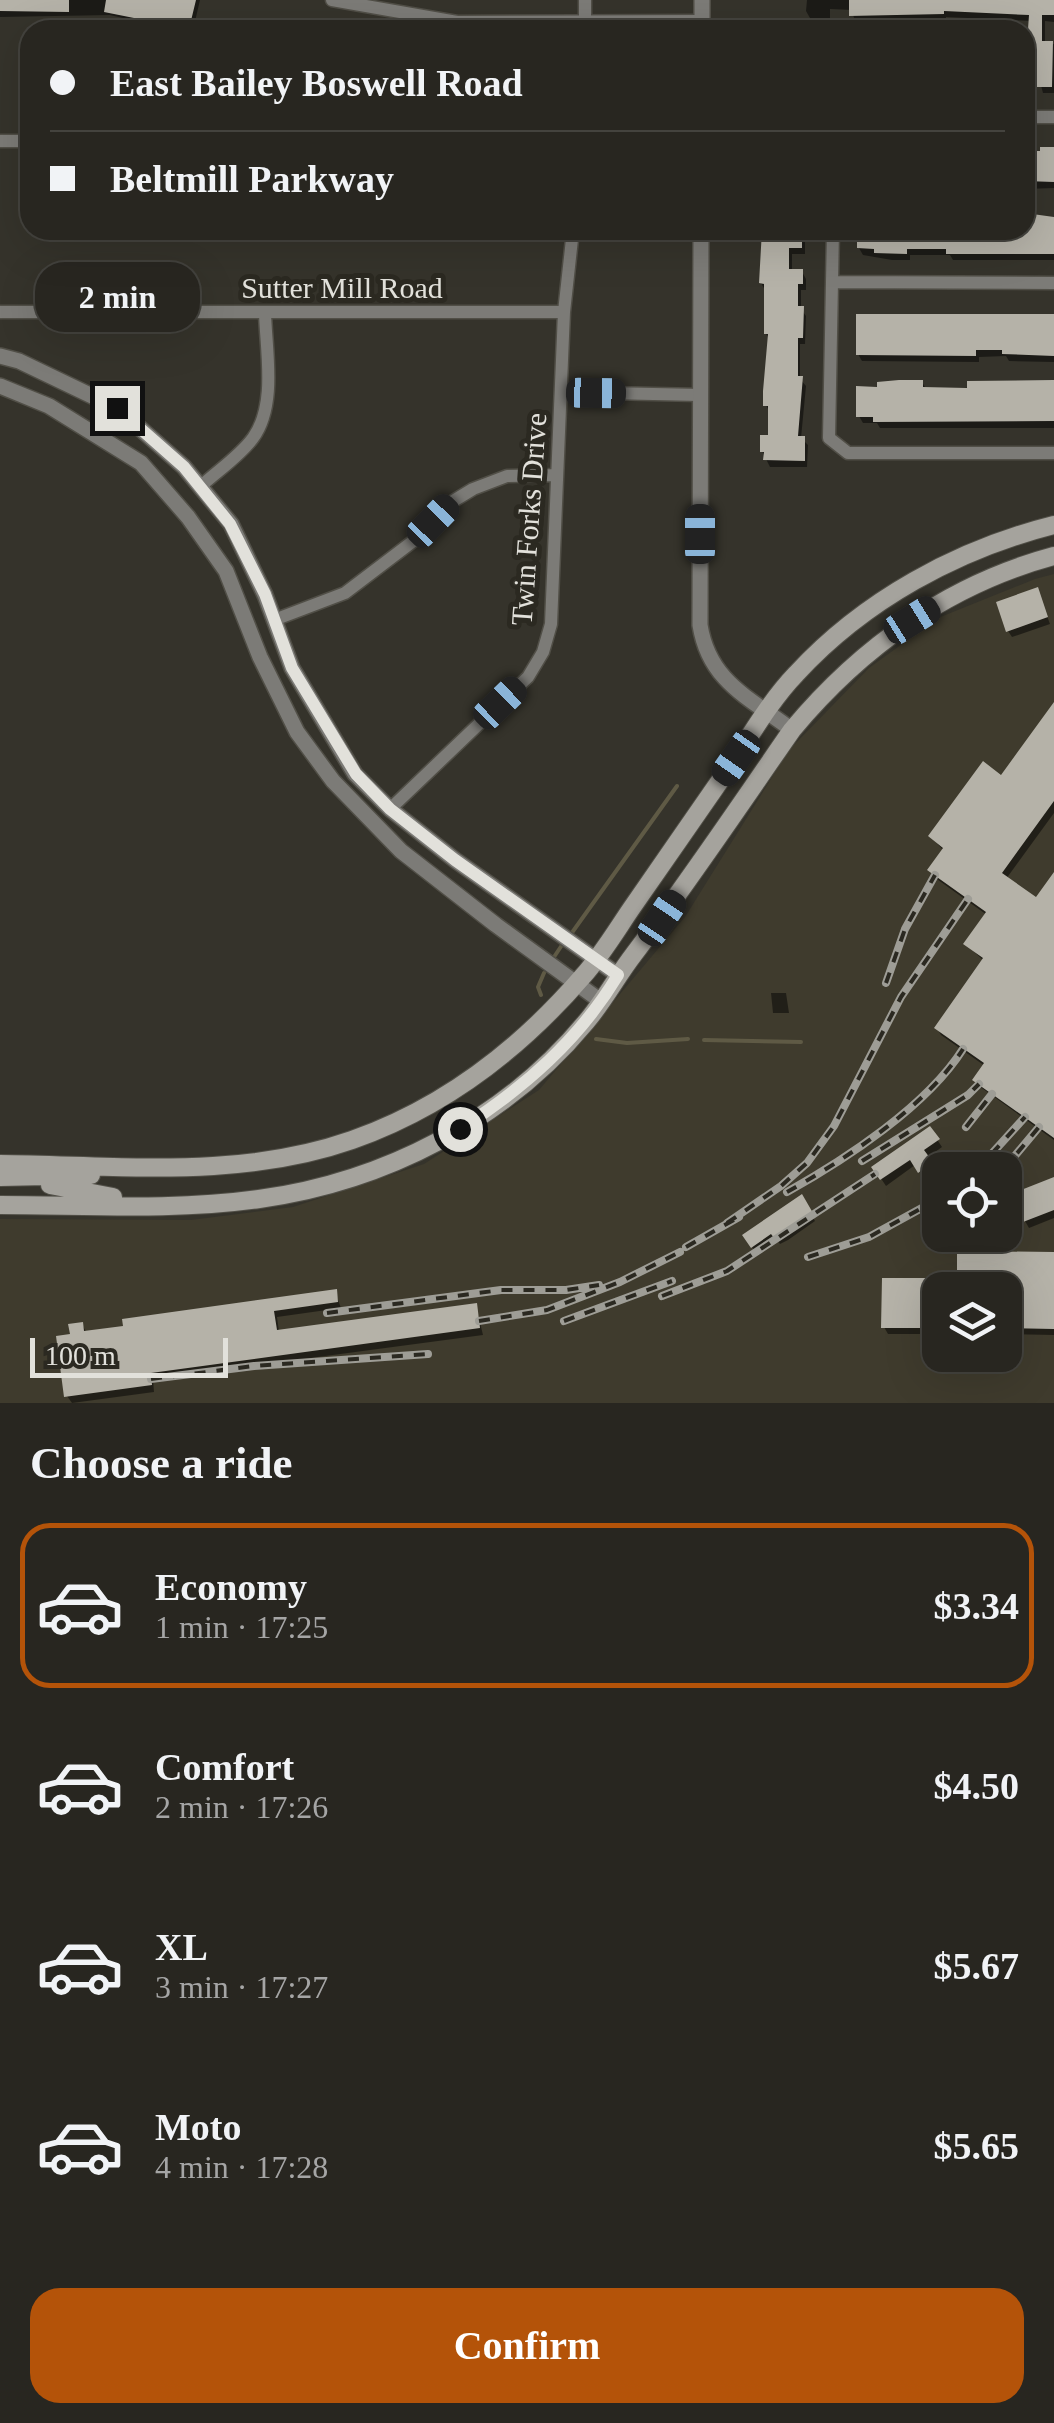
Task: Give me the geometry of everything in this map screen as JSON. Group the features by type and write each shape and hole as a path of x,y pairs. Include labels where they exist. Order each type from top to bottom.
{"main road":[{"path":"0,1177 60,1178 264,1162 332,1146 394,1123 462,1086 505,1055 596,960 794,675 834,637 900,589 972,552 1054,525"},
{"path":"0,1205 230,1203 290,1194 349,1179 406,1157 460,1129 506,1098 569,1042 602,1002 792,730 847,670 912,620 989,579 1054,556"},
{"path":"0,1164 166,1167"},
{"path":"0,1184 56,1185 154,1205"}],"street":[{"path":"332,0 446,20"},
{"name":"Twin Forks Drive","path":"390,809 528,677 543,652 551,624 564,312 571,240"},
{"path":"701,240 702,643 709,662 727,683 792,730"},
{"path":"833,240 829,438 848,453 1054,453"},
{"path":"832,282 1054,284"},
{"name":"Sutter Mill Road","path":"0,312 564,312"},
{"path":"177,504 254,436 263,416 267,384 265,313"},
{"path":"0,356 19,361 117,408 184,467 230,524 292,668 356,774 390,809 455,860 618,975"},
{"path":"0,386 49,406 141,463 226,570 297,732 333,782 372,824 438,881 602,1002"},
{"path":"562,392 700,395"},
{"path":"249,629 345,593 416,539 450,503 473,489 508,476 557,475"},
{"path":"372,824 390,809"}],"shaded area":[{"path":"1054,574 1054,1403 0,1403 0,1219 191,1220 293,1207 424,1164 539,1090 685,917 789,750 869,668 938,618"}],"building":[{"path":"0,0 69,0 69,12 0,11"},
{"path":"106,0 196,0 191,20 144,20 104,12"},
{"path":"849,0 1054,0 1054,15 1042,15 1042,41 1053,41 1052,87 1037,87 1035,20 1029,20 1029,15 944,11 849,16"},
{"path":"1040,147 1054,147 1054,182 1035,181 1035,151 1040,151"},
{"path":"1035,214 1054,217 1054,254 946,254 946,249 874,253 874,249 857,248 857,240 1035,240"},
{"path":"761,240 802,240 802,248 789,248 789,269 803,269 803,284 798,284 798,306 804,306 803,338 798,338 798,376 803,376 798,436 805,436 805,461 763,460 764,452 760,452 760,435 768,435 768,406 763,406 763,391 768,334 764,334 764,284 759,283"},
{"path":"856,314 1054,314 1054,356 1002,354 1002,350 976,350 976,356 856,355"},
{"path":"923,380 923,387 967,388 967,381 1054,380 1054,421 873,422 873,417 856,417 856,386 877,387 877,382"},
{"path":"1038,587 1048,617 1006,632 996,602"},
{"path":"1054,702 1054,801 1002,873 1036,897 1054,872 1054,1138 972,1080 984,1063 934,1028 983,958 963,944 986,912 927,870 943,848 928,836 983,761 1001,775"},
{"path":"930,1126 940,1139 922,1152 922,1170 918,1173 910,1160 880,1180 871,1167"},
{"path":"1054,1177 1054,1210 1023,1222 1022,1190"},
{"path":"802,1194 813,1213 784,1233 774,1238 771,1234 751,1248 742,1235"},
{"path":"957,1252 1054,1252 1054,1329 1022,1328 1022,1272 957,1272"},
{"path":"882,1278 922,1278 922,1328 881,1328"},
{"path":"337,1289 338,1302 274,1311 277,1330 477,1303 480,1328 151,1373 152,1385 64,1397 56,1336 70,1334 68,1324 83,1322 84,1331 123,1326 122,1319"}],"waterway":[{"path":"571,934 677,786"},
{"path":"552,960 562,945"},
{"path":"541,995 538,987 544,973"},
{"path":"596,1039 627,1043 688,1039"},
{"path":"704,1040 801,1042"}],"railway":[{"path":"886,983 905,929 935,875"},
{"path":"727,1223 807,1163 834,1126 901,997 968,899"},
{"path":"787,1192 884,1130 929,1091 963,1049"},
{"path":"862,1161 968,1095 979,1084"},
{"path":"966,1127 992,1094"},
{"path":"993,1152 1025,1117"},
{"path":"1018,1152 1039,1127"},
{"path":"662,1296 727,1271 875,1174"},
{"path":"808,1257 869,1237 922,1208"},
{"path":"686,1247 739,1217"},
{"path":"479,1321 547,1310 620,1282 680,1252"},
{"path":"564,1321 672,1281"},
{"path":"327,1313 501,1290 566,1290 599,1285"},
{"path":"151,1379 254,1366 428,1354"}],"route":[{"path":"117,408 184,467 230,524 265,594 292,668 356,774 390,809 455,860 618,975 588,1021 549,1062 460,1129"}]}
